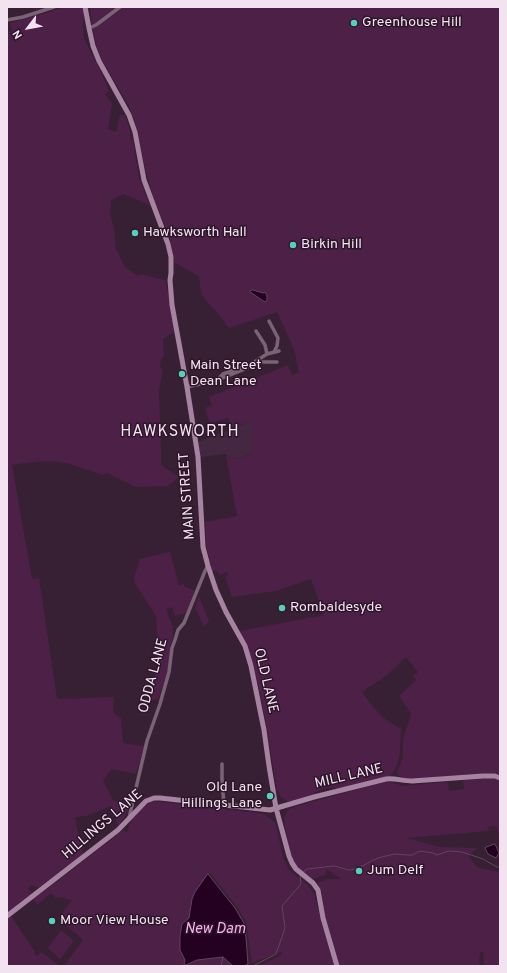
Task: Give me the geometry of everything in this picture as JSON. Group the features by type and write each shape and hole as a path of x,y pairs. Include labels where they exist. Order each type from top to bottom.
{"street":[{"path":"7,20 54,7"},
{"name":"MAIN STREET","path":"86,7 93,46 129,115 135,132 144,180 164,231 171,257 170,280 172,305 198,458 203,547 208,566"},
{"path":"89,28 96,25 120,7"},
{"path":"269,321 278,338 274,352"},
{"path":"256,331 265,344 267,354"},
{"path":"218,380 223,374 253,363 267,354 279,351"},
{"path":"187,387 218,380 262,362 277,362"},
{"name":"OLD LANE","path":"208,566 216,590 244,646 251,666 264,730 276,808 289,856 292,863 313,883 318,890 323,918 338,966"},
{"name":"ODDA LANE","path":"128,819 147,741 168,676 174,640 178,630 184,623 205,570 208,566"},
{"path":"222,764 224,806"},
{"name":"MILL LANE","path":"276,808 386,779 412,781 483,776 495,776 500,778"},
{"name":"HILLINGS LANE","path":"7,916 118,830 146,801 154,798 160,798 264,810 276,808"}],"shaded area":[{"path":"62,7 82,7 84,13 84,39 102,74 109,91 105,94 112,104 108,129 116,132 120,115 125,115 131,140 133,140 139,178 150,205 123,194 111,200 110,213 114,229 116,249 125,267 138,276 140,274 165,280 165,277 175,331 163,339 164,357 161,359 160,368 163,369 159,391 161,465 179,477 168,486 136,487 107,473 104,475 65,463 41,461 12,465 32,579 39,578 57,699 114,697 113,712 121,718 123,743 144,746 136,774 112,769 103,781 113,800 130,805 118,826 111,806 86,816 75,817 83,855 39,888 31,885 28,889 32,893 7,913 7,30 8,32 12,31 10,23 47,13"},
{"path":"90,7 500,7 500,774 494,773 406,779 398,775 397,772 403,757 403,739 411,715 399,696 416,680 413,676 418,672 406,657 387,675 362,692 373,707 385,719 401,729 397,766 390,776 341,788 326,788 302,799 293,801 284,800 277,790 259,689 248,650 240,631 324,615 311,579 276,591 232,597 225,576 228,575 227,572 220,575 218,571 212,571 206,544 205,522 237,516 226,455 234,459 252,454 252,421 232,428 228,418 210,423 205,408 212,405 209,397 288,365 292,375 299,372 294,349 277,312 229,328 201,293 199,276 175,263 170,239 153,196 145,168 138,131 129,106 102,60 97,48"},
{"path":"252,421 252,454 233,459 225,454 200,457 198,442"},
{"path":"170,552 179,585 184,584 184,586 195,591 186,613 175,616 172,607 166,609 173,627 173,637 170,647 170,663 158,699 151,700 157,667 158,646 156,616 135,584 134,577 140,559"},
{"path":"199,596 209,621 204,627 195,607"},
{"path":"494,778 500,780 499,836 497,828 494,826 487,827 489,831 406,838 441,847 477,848 468,856 478,868 500,872 500,966 484,965 483,951 480,953 479,961 481,966 340,966 324,914 322,893 317,883 328,879 341,879 326,869 326,875 312,879 301,871 293,862 284,818 289,809 384,782 404,786 448,782 449,791 464,789 463,780"},
{"path":"151,801 266,815 276,824 283,858 289,870 308,885 314,894 336,966 259,966 280,956 283,951 252,963 246,922 238,908 210,873 192,899 189,918 182,924 180,950 185,960 223,957 233,966 64,966 83,940 58,918 72,900 58,897 56,898 51,893 37,905 33,899 123,830 127,833 131,820"},
{"path":"11,916 35,952 35,955 38,956 41,952 60,966 10,966 7,963 7,920"},
{"path":"61,930 74,941 60,959 48,948"}],"water":[{"path":"253,290 263,293 265,292 267,300 265,302 250,292"},
{"path":"495,844 499,853 496,858 488,854 485,848"},
{"name":"New Dam","path":"208,874 235,908 245,925 248,964 244,966 233,966 223,957 197,960 186,965 184,964 185,960 180,950 182,924 189,918 192,899 195,892"}],"waterway":[{"path":"303,872 307,869 334,866 349,870 356,869 378,858 394,854 413,855 419,851 437,855 448,851 462,852 500,867"},
{"path":"253,966 276,954 285,928 282,906 301,884 300,875"},
{"path":"221,966 223,957"}],"place":[{"name":"Greenhouse Hill","path":"354,23"},
{"name":"Hawksworth Hall","path":"135,233"},
{"name":"Birkin Hill","path":"293,245"},
{"name":"Main Street Dean Lane","path":"182,374"},
{"name":"Rombaldesyde","path":"282,608"},
{"name":"Old Lane Hillings Lane","path":"270,796"},
{"name":"Jum Delf","path":"359,871"},
{"name":"Moor View House","path":"52,921"}],"district":[{"name":"HAWKSWORTH","path":"180,433"}]}
